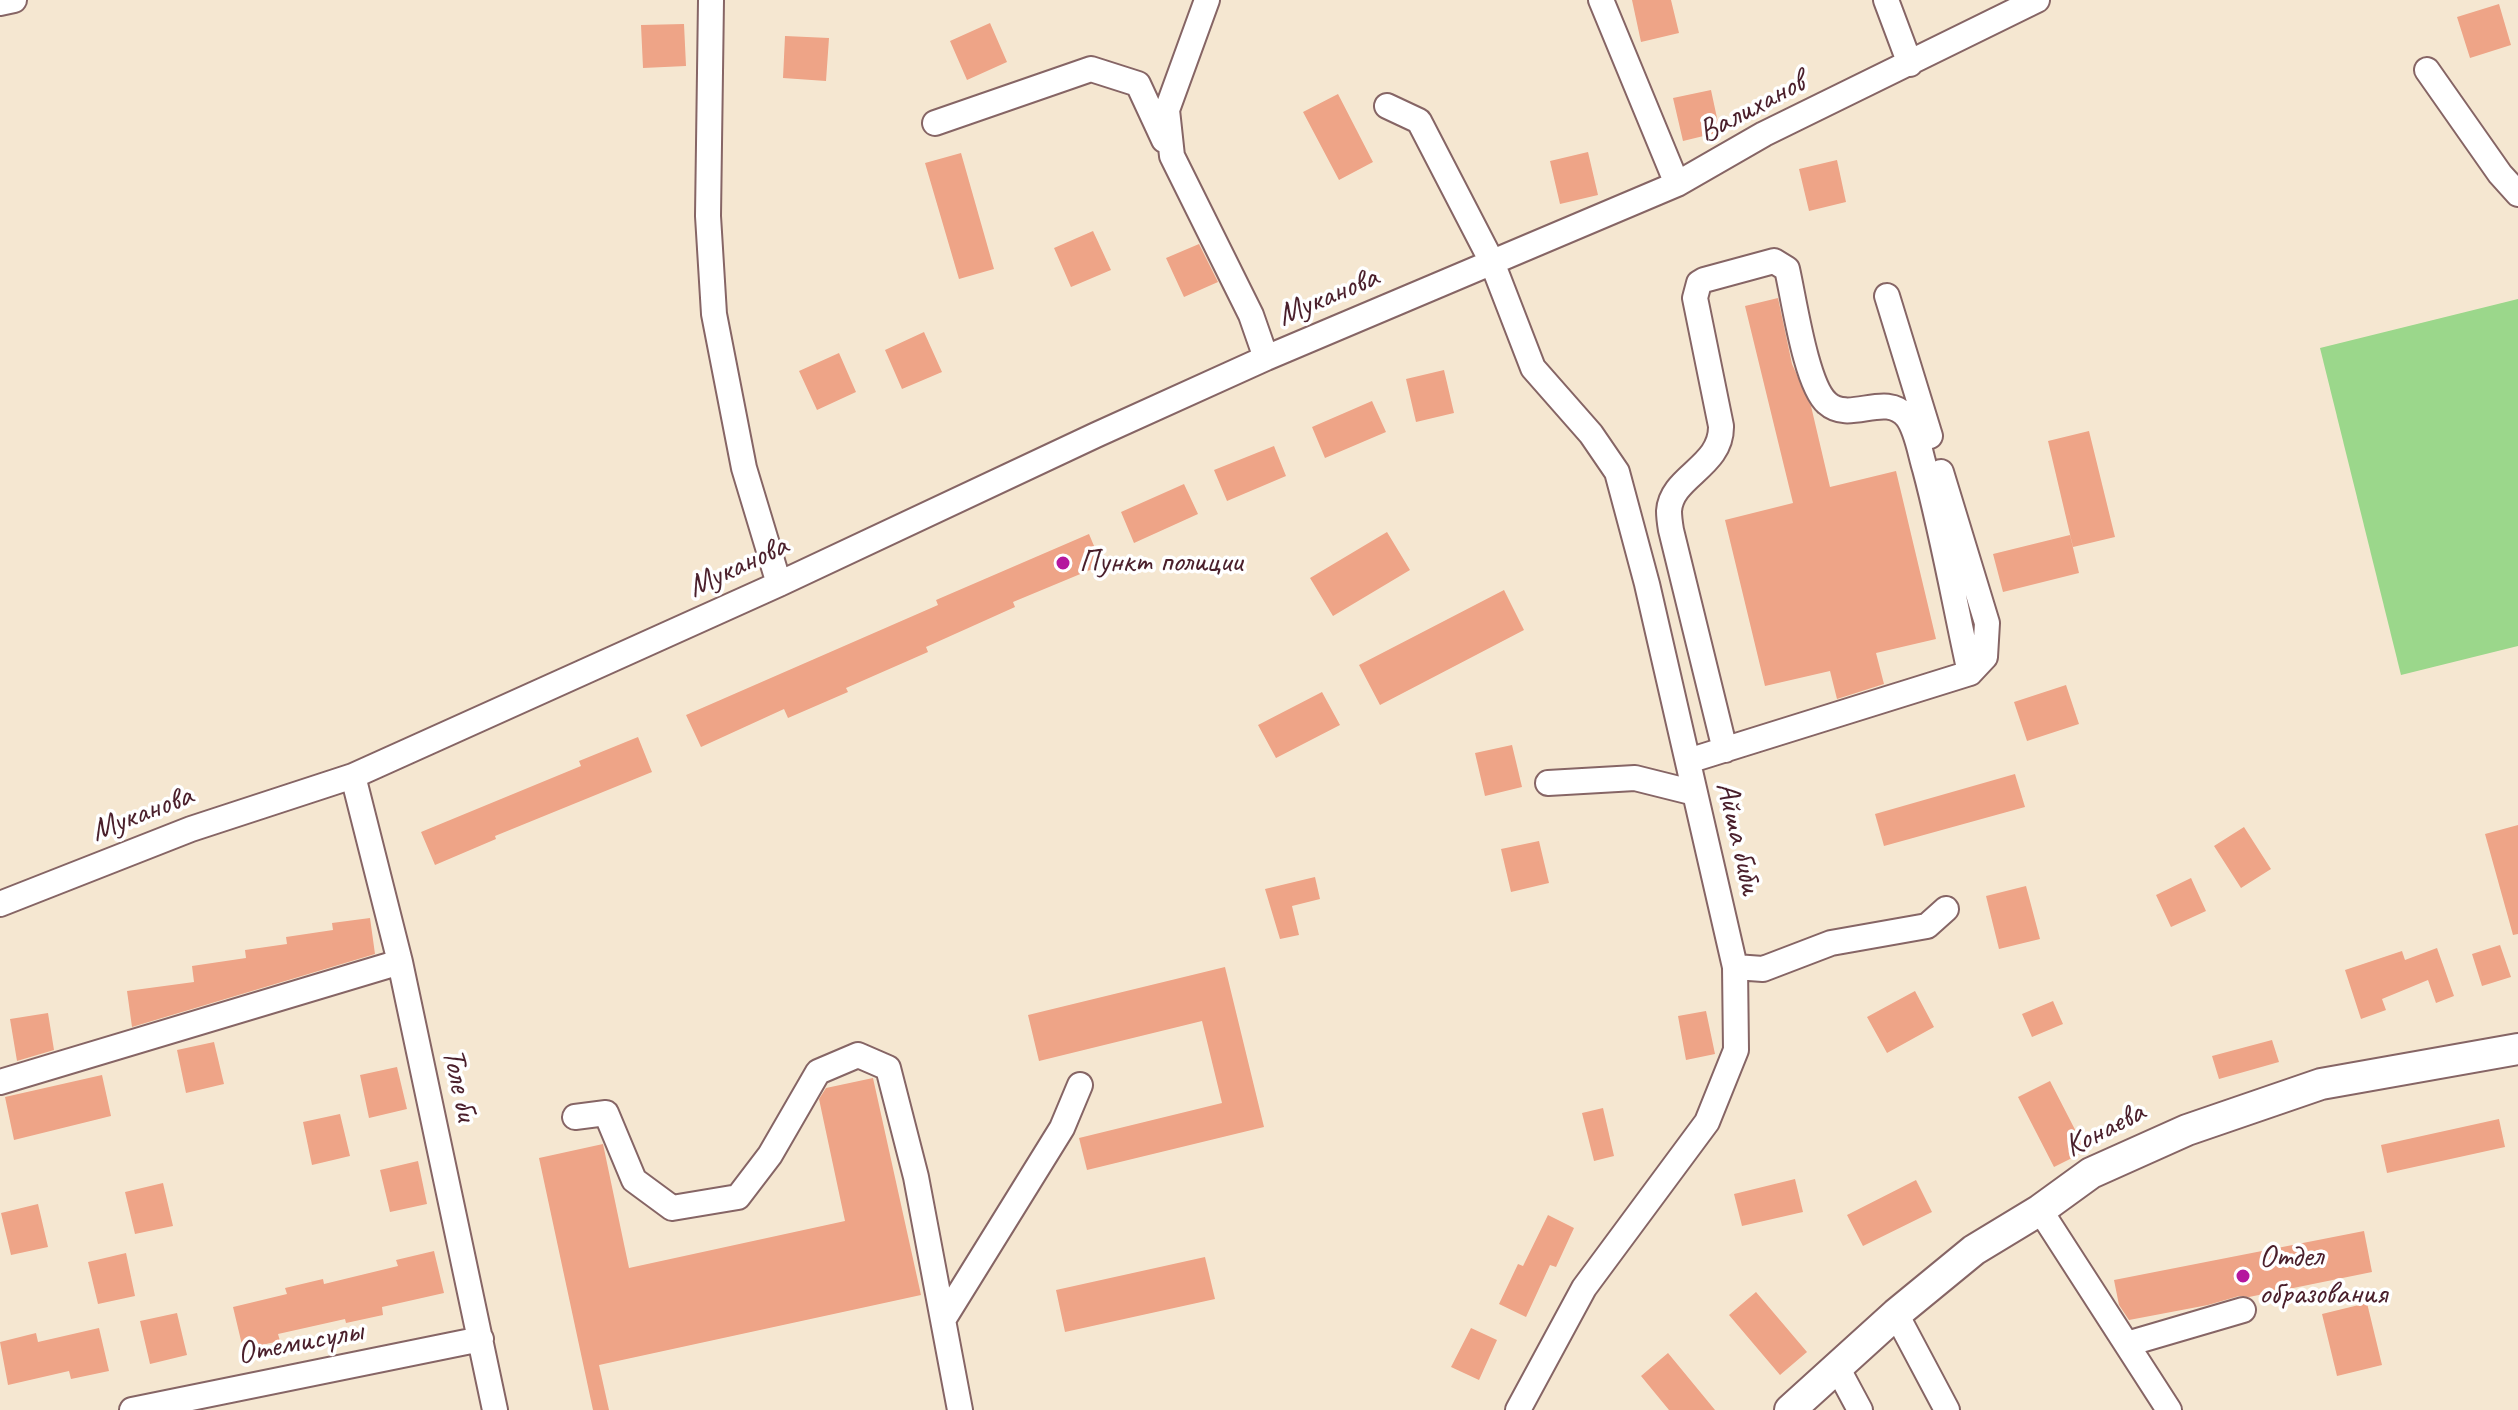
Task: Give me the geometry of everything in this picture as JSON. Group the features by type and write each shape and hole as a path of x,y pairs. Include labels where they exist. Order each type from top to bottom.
{"main road":[{"name":"Конаева","path":"1790,1410 1896,1314 1974,1250 2040,1210 2091,1173 2187,1130 2321,1084 2518,1049"}],"street":[{"path":"0,3 14,0"},
{"path":"711,0 708,216 714,314 744,468 779,584"},
{"path":"1172,156 1167,110 1207,0"},
{"path":"1601,0 1677,184"},
{"path":"1886,0 1910,64"},
{"name":"Валиханов","path":"1492,262 1677,184 1764,134 2037,0"},
{"path":"935,123 1091,69 1138,84 1251,315 1266,358"},
{"path":"2427,70 2500,174 2518,194"},
{"name":"Айша биби","path":"1387,106 1419,121 1492,262 1533,368 1591,434 1617,472 1647,584 1735,967 1736,1050 1707,1122 1584,1288 1518,1410"},
{"path":"1725,750 1671,530 1669,508 1683,485 1715,453 1721,439 1695,298 1704,280 1774,261 1781,263 1787,269 1812,379 1828,404 1845,411 1893,407 1909,420 1930,489 1970,673"},
{"name":"Муканова","path":"0,904 191,829 353,776 779,584 1266,358 1492,262"},
{"path":"1688,761 1970,673 1985,657 1987,623 1887,296"},
{"name":"Толе би","path":"353,776 400,962 495,1410"},
{"path":"1548,783 1635,778 1695,793"},
{"path":"1735,967 1763,969 1831,943 1927,926 1946,909"},
{"path":"0,1082 400,962"},
{"path":"575,1117 606,1113 634,1180 672,1208 738,1197 770,1155 818,1072 858,1055 888,1068 916,1177 960,1410"},
{"path":"943,1320 1062,1128 1080,1085"},
{"path":"2040,1210 2169,1410"},
{"path":"2127,1344 2243,1310"},
{"path":"1896,1314 1947,1410"},
{"name":"Отемисулы","path":"132,1410 481,1339"},
{"path":"1838,1369 1860,1410"}],"green space":[{"path":"2518,299 2518,646 2401,675 2320,348"}],"building":[{"path":"1632,0 1671,0 1679,33 1641,42"},
{"path":"2499,4 2511,45 2470,58 2457,17"},
{"path":"990,23 1007,62 967,80 950,41"},
{"path":"684,24 686,66 643,68 641,25"},
{"path":"785,36 829,38 826,81 783,78"},
{"path":"1711,90 1720,132 1683,141 1673,98"},
{"path":"1338,94 1373,162 1339,180 1303,112"},
{"path":"1588,152 1598,195 1560,204 1550,161"},
{"path":"961,153 994,269 959,279 925,163"},
{"path":"1837,160 1846,202 1809,211 1799,169"},
{"path":"1093,231 1111,270 1071,287 1054,248"},
{"path":"1199,244 1218,282 1184,297 1166,258"},
{"path":"1778,298 1792,364 1811,406 1830,487 1896,471 1936,639 1876,653 1884,684 1837,699 1830,671 1765,686 1725,520 1793,503 1745,306"},
{"path":"924,332 942,372 902,389 885,350"},
{"path":"839,353 856,392 817,410 799,371"},
{"path":"1444,370 1454,413 1416,422 1406,379"},
{"path":"1372,401 1386,432 1325,458 1312,427"},
{"path":"2089,431 2115,537 2073,547 2048,441"},
{"path":"1274,446 1286,476 1227,501 1214,470"},
{"path":"1184,484 1198,514 1134,543 1121,512"},
{"path":"1387,532 1410,570 1333,616 1310,578"},
{"path":"1089,534 1102,565 1013,602 1015,607 926,647 928,652 846,688 848,692 788,718 784,709 701,747 686,715 938,605 936,600"},
{"path":"2070,535 2079,573 2003,592 1993,554"},
{"path":"1504,590 1524,630 1380,705 1359,665"},
{"path":"2066,685 2079,724 2027,741 2014,702"},
{"path":"1322,692 1340,725 1276,758 1258,725"},
{"path":"638,737 652,772 495,836 496,839 435,865 421,832 581,766 579,761"},
{"path":"1512,745 1522,787 1485,796 1475,753"},
{"path":"2015,774 2025,807 1884,846 1875,814"},
{"path":"2518,825 2518,934 2513,935 2485,834"},
{"path":"2244,827 2271,869 2241,888 2214,846"},
{"path":"1539,841 1549,883 1511,892 1501,849"},
{"path":"1315,877 1320,899 1292,906 1299,935 1280,939 1265,889"},
{"path":"2191,878 2206,911 2171,927 2156,895"},
{"path":"2026,886 2040,939 1999,949 1986,896"},
{"path":"370,918 375,954 132,1027 127,991 194,982 192,966 246,958 245,950 287,944 286,937 333,930 332,923"},
{"path":"2500,945 2511,977 2482,986 2472,954"},
{"path":"2437,948 2454,996 2436,1003 2428,980 2382,999 2386,1010 2361,1019 2345,970 2402,951 2405,960"},
{"path":"1225,967 1264,1127 1087,1170 1079,1138 1222,1103 1202,1021 1039,1061 1028,1015"},
{"path":"1915,991 1934,1027 1887,1053 1867,1017"},
{"path":"2053,1001 2063,1024 2032,1037 2022,1014"},
{"path":"1706,1011 1715,1054 1686,1060 1678,1016"},
{"path":"48,1013 54,1050 17,1061 10,1019"},
{"path":"2272,1040 2279,1062 2219,1079 2212,1056"},
{"path":"214,1042 224,1084 186,1093 177,1050"},
{"path":"397,1067 407,1109 369,1118 360,1075"},
{"path":"102,1075 111,1116 14,1140 5,1097"},
{"path":"873,1078 921,1295 599,1365 609,1410 593,1410 539,1158 603,1144 629,1268 845,1221 819,1099 826,1088"},
{"path":"2050,1081 2086,1151 2054,1167 2018,1097"},
{"path":"1603,1108 1614,1156 1594,1161 1582,1113"},
{"path":"340,1114 350,1156 312,1165 303,1122"},
{"path":"2499,1119 2505,1147 2387,1173 2381,1145"},
{"path":"418,1161 427,1204 390,1212 380,1170"},
{"path":"1795,1179 1803,1212 1742,1226 1734,1194"},
{"path":"1916,1180 1932,1212 1863,1246 1847,1215"},
{"path":"163,1183 173,1226 135,1234 125,1192"},
{"path":"38,1204 48,1247 11,1255 1,1213"},
{"path":"1548,1215 1574,1228 1556,1267 1550,1265 1526,1317 1499,1304 1518,1264 1523,1266"},
{"name":"Отдел образования","path":"2364,1231 2372,1272 2129,1320 2119,1305 2114,1280"},
{"path":"434,1251 444,1293 382,1307 383,1315 346,1323 345,1319 278,1334 280,1341 243,1349 233,1307 287,1294 285,1288 323,1279 324,1284 398,1266 396,1260"},
{"path":"126,1253 135,1296 98,1304 88,1262"},
{"path":"1205,1257 1215,1299 1065,1332 1056,1290"},
{"path":"1756,1292 1807,1352 1780,1375 1729,1315"},
{"path":"2367,1303 2382,1365 2337,1376 2322,1314"},
{"path":"177,1313 187,1355 150,1364 140,1321"},
{"path":"99,1328 109,1371 71,1379 69,1371 8,1385 0,1342 36,1333 38,1342"},
{"path":"1471,1328 1497,1340 1479,1380 1451,1367"},
{"path":"1668,1353 1715,1410 1669,1410 1641,1376"}],"place":[{"name":"Пункт полиции","path":"1063,563"},
{"name":"Отдел образования","path":"2243,1276"}]}
